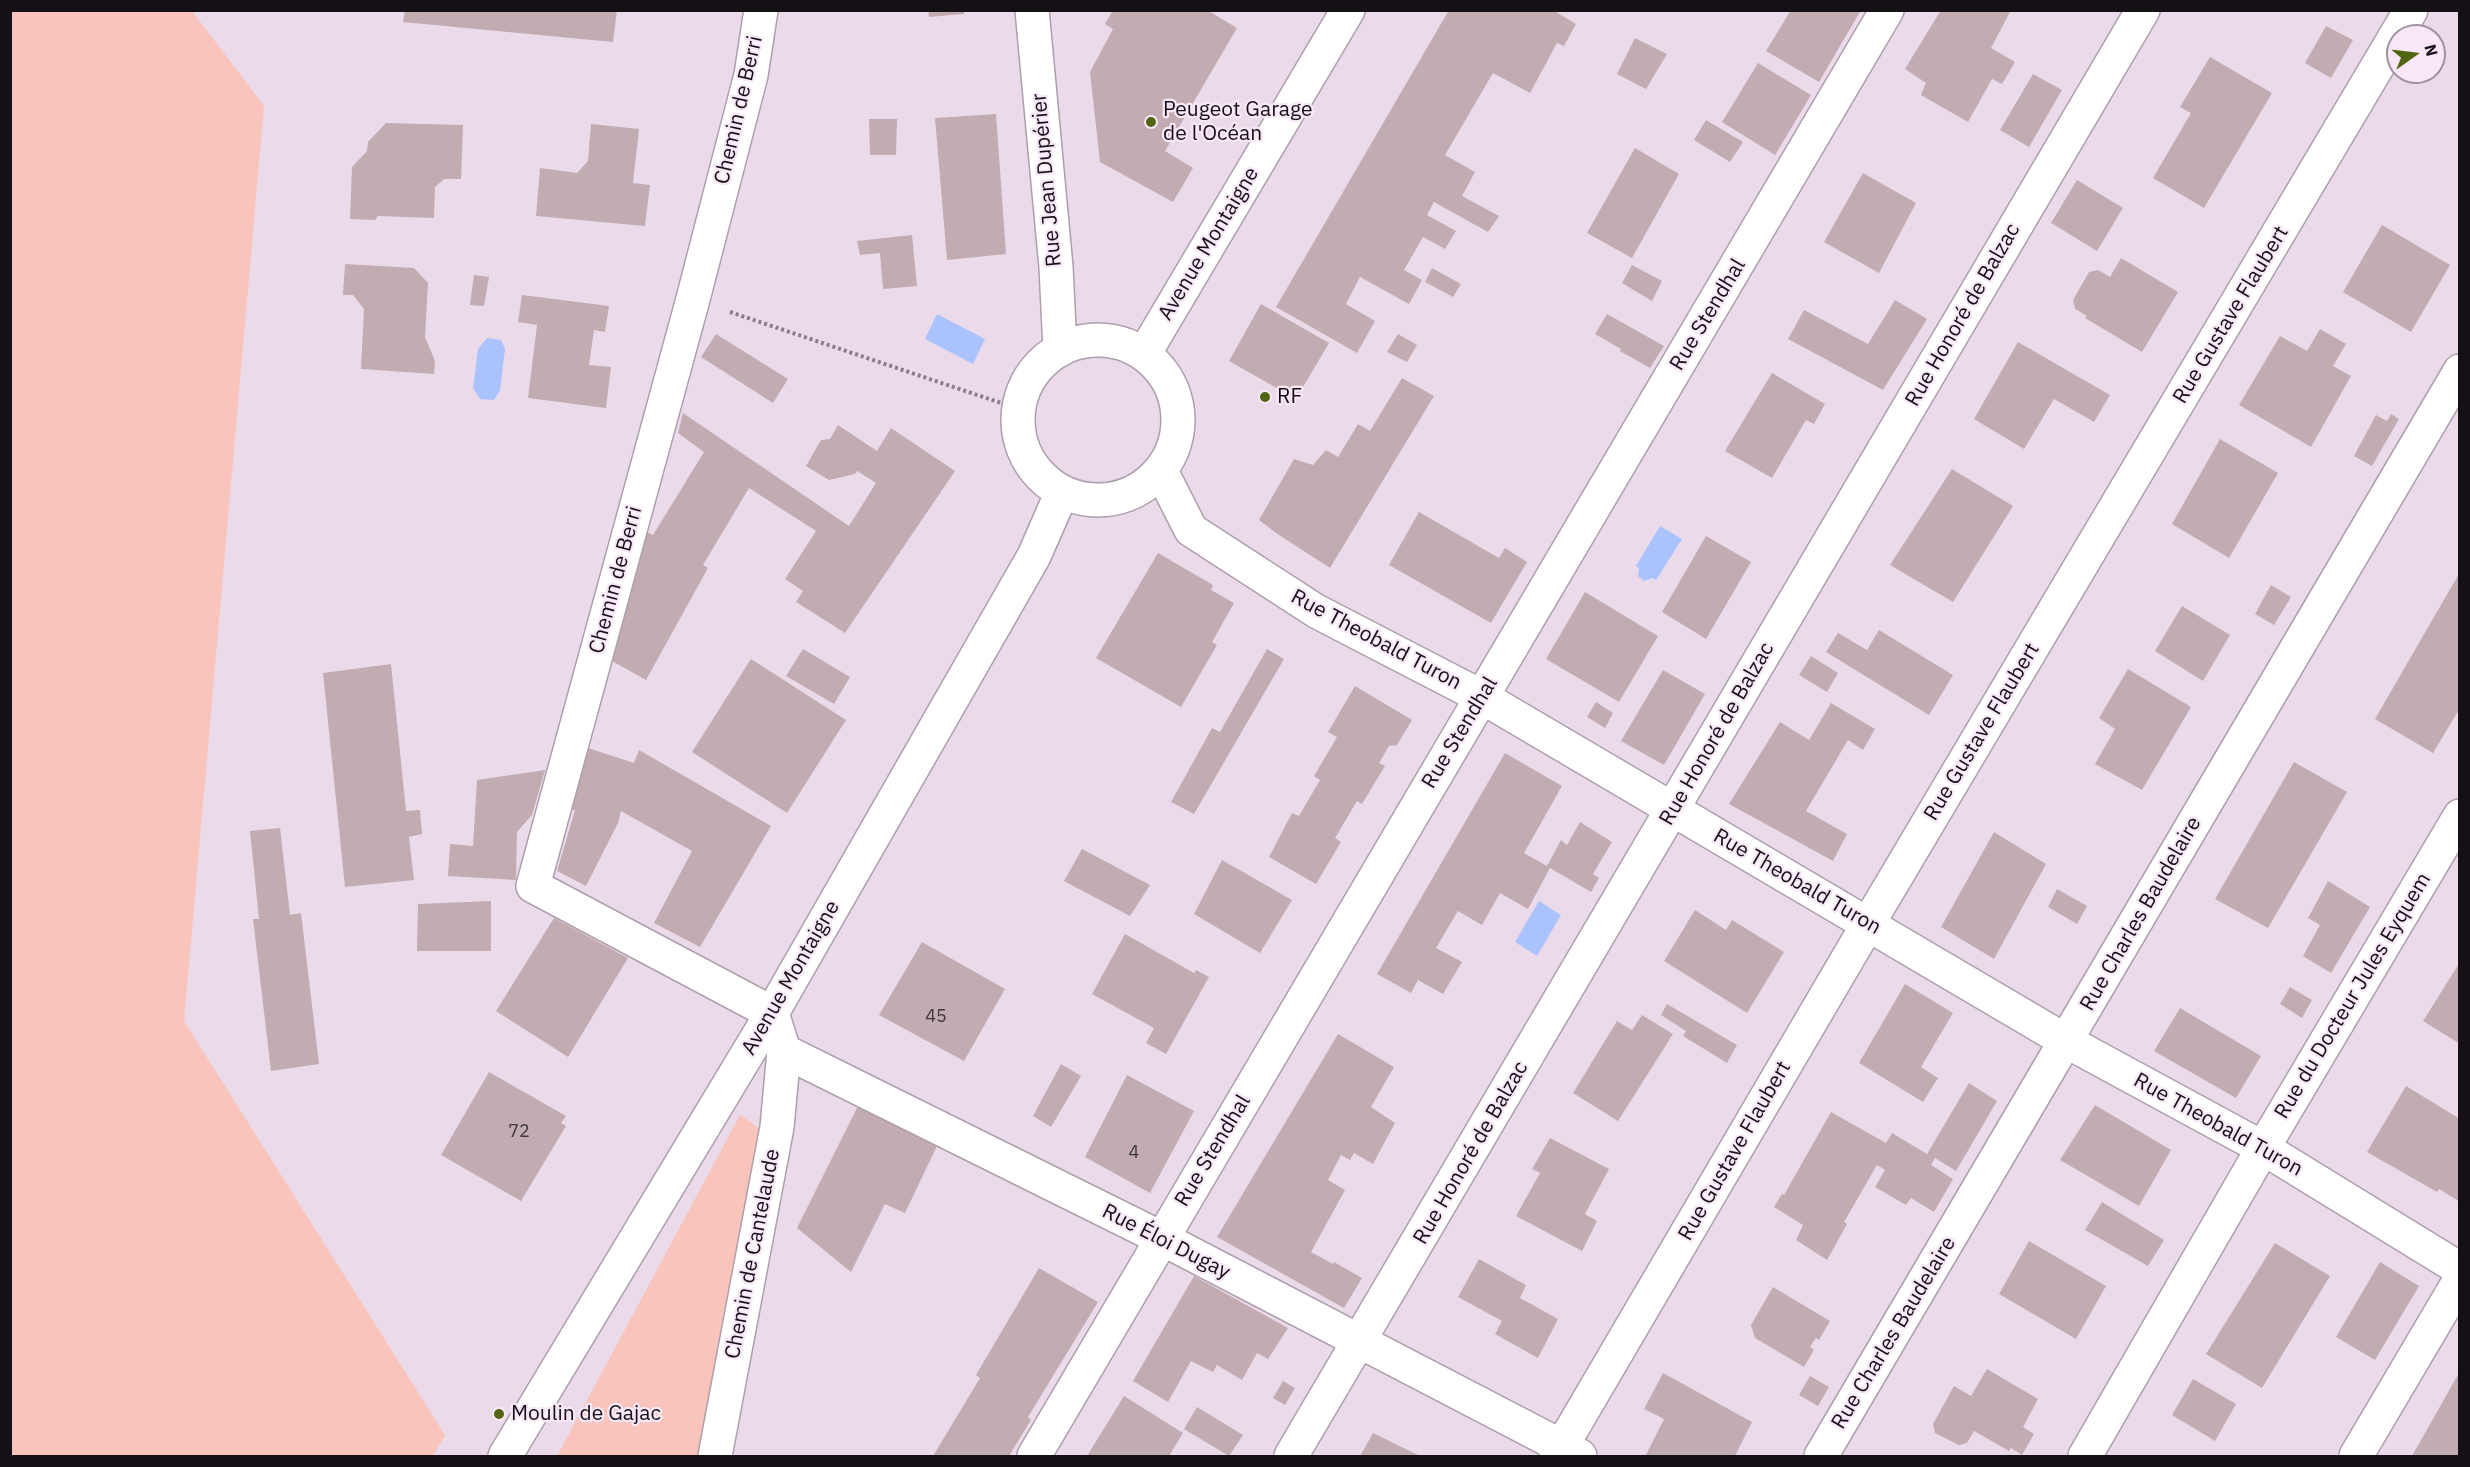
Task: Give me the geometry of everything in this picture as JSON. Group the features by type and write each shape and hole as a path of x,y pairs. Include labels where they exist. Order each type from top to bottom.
{"street":[{"name":"Chemin de Berri","path":"761,10 751,75 693,299 533,886 772,1013"},
{"name":"Rue Jean Dupérier","path":"1032,10 1056,267 1060,350"},
{"name":"Avenue Montaigne","path":"1144,354 1348,10"},
{"name":"Rue Stendhal","path":"1034,1456 1887,10"},
{"name":"Rue Honoré de Balzac","path":"1291,1456 2143,10"},
{"name":"Rue Gustave Flaubert","path":"1566,1454 1868,924 2411,10"},
{"path":"1102,339 1124,344 1144,354 1163,372 1175,395 1179,422 1174,448 1161,471 1141,489 1115,500 1087,500 1062,492 1041,477 1026,457 1019,434 1019,409 1026,385 1040,365 1060,350 1080,342 1102,339"},
{"name":"Rue Charles Baudelaire","path":"1821,1456 2460,371"},
{"name":"Rue Theobald Turon","path":"1161,471 1191,530 1316,611 1482,697 2066,1041 2262,1148 2460,1269"},
{"name":"Avenue Montaigne","path":"505,1456 772,1013 1034,556 1062,492"},
{"name":"Rue du Docteur Jules Eyquem","path":"2085,1456 2262,1148 2460,816"},
{"path":"772,1013 784,1051"},
{"name":"Rue Éloi Dugay","path":"784,1051 1161,1238 1360,1342 1566,1454"},
{"name":"Chemin de Cantelaude","path":"715,1456 777,1127 784,1051"},
{"path":"2356,1456 2460,1280"}],"path":[{"path":"693,299 1019,409"}],"shaded area":[{"path":"10,11 192,11 264,106 184,1021 445,1435 433,1456 11,1456"},
{"path":"740,1115 760,1129 708,1456 557,1456"}],"water":[{"path":"937,314 985,339 973,364 925,339"},
{"path":"487,338 501,340 505,349 500,391 494,400 480,399 473,388 478,349"},
{"path":"1660,526 1682,539 1656,580 1653,578 1644,581 1638,576 1639,568 1636,566"},
{"path":"1539,901 1561,915 1537,956 1515,942"}],"building":[{"path":"405,10 617,10 613,42 403,22"},
{"path":"928,10 964,10 964,14 929,17"},
{"path":"1113,10 1207,10 1237,28 1165,151 1193,168 1173,202 1100,162 1090,72 1113,29 1105,24"},
{"path":"1449,10 1553,10 1576,24 1564,46 1557,43 1530,93 1493,73 1445,155 1475,172 1462,196 1499,216 1488,232 1434,202 1427,215 1456,231 1445,249 1423,237 1404,270 1422,280 1409,304 1360,277 1346,304 1375,321 1357,353 1276,307"},
{"path":"1791,10 1861,10 1819,82 1766,51"},
{"path":"1941,10 2011,10 1991,48 2015,62 2002,84 1992,79 1968,122 1921,95 1926,83 1905,69"},
{"path":"2326,26 2353,40 2331,78 2305,63"},
{"path":"1635,38 1667,54 1646,89 1617,74"},
{"path":"2210,57 2272,93 2204,208 2153,178 2191,113 2180,107"},
{"path":"1758,63 1811,95 1775,155 1722,122"},
{"path":"2033,74 2062,90 2029,147 2000,130"},
{"path":"996,114 1006,254 947,260 935,118"},
{"path":"869,119 897,119 896,155 870,155"},
{"path":"1706,120 1743,142 1730,162 1694,140"},
{"path":"386,123 463,125 461,179 444,179 435,187 434,218 378,216 375,220 350,219 352,167 367,151 368,142"},
{"path":"591,124 639,129 633,183 650,185 645,226 536,216 540,168 577,173 588,161"},
{"path":"1635,148 1679,174 1632,258 1587,233"},
{"path":"1863,173 1916,203 1879,273 1824,242"},
{"path":"2077,180 2123,208 2097,251 2051,223"},
{"path":"2382,225 2450,265 2411,332 2343,292"},
{"path":"912,235 917,286 883,289 880,253 860,255 857,241"},
{"path":"2121,258 2178,292 2142,352 2085,318 2087,316 2075,309 2073,300 2089,272 2098,270 2110,277"},
{"path":"345,264 414,268 428,283 425,337 435,361 434,374 361,369 364,309 353,295 343,295"},
{"path":"1632,265 1662,281 1652,301 1622,283"},
{"path":"1432,268 1461,284 1453,297 1425,282"},
{"path":"474,275 489,277 484,306 470,305"},
{"path":"522,295 609,306 605,332 594,330 589,365 611,367 606,408 528,398 537,325 518,322"},
{"path":"1895,300 1927,319 1883,390 1788,339 1804,310 1868,344"},
{"path":"1261,304 1329,343 1296,399 1229,361"},
{"path":"1607,314 1664,346 1650,368 1595,334"},
{"path":"2320,329 2346,344 2333,366 2351,376 2311,447 2239,405 2280,336 2307,351"},
{"path":"716,334 788,379 773,403 701,357"},
{"path":"1398,334 1417,345 1407,362 1387,352"},
{"path":"2018,342 2110,395 2094,422 2054,399 2024,449 1974,419"},
{"path":"1772,373 1825,404 1814,424 1806,420 1772,478 1725,451"},
{"path":"1402,378 1434,396 1330,568 1259,520 1294,459 1313,465 1326,450 1338,457 1358,424 1370,431"},
{"path":"683,413 849,526 876,483 857,471 855,474 829,480 806,466 821,440 830,439 838,425 877,451 891,428 955,471 845,633 796,602 803,591 785,579 816,531 749,488 703,565 708,568 646,680 612,661 647,532 653,535 704,452 678,433"},
{"path":"2391,414 2399,419 2372,466 2354,456 2376,415 2387,421"},
{"path":"2220,439 2278,473 2229,558 2172,524"},
{"path":"1952,469 2013,506 1953,602 1890,565"},
{"path":"1419,512 1499,558 1505,548 1527,562 1491,623 1389,565"},
{"path":"1706,536 1751,562 1706,639 1662,612"},
{"path":"1158,553 1213,585 1211,590 1234,603 1212,642 1217,645 1181,707 1096,658"},
{"path":"2460,572 2460,708 2433,753 2375,719"},
{"path":"2271,585 2291,597 2274,625 2255,614"},
{"path":"1585,592 1658,636 1619,702 1546,659"},
{"path":"2182,606 2230,635 2203,681 2155,651"},
{"path":"1879,630 1953,675 1929,715 1826,652 1838,633 1867,650"},
{"path":"803,649 850,677 834,704 786,676"},
{"path":"1267,649 1284,659 1194,814 1171,802 1212,728 1220,732"},
{"path":"1811,656 1838,673 1827,692 1799,675"},
{"path":"751,659 846,720 787,813 692,752"},
{"path":"391,664 406,811 420,810 422,834 409,837 414,880 345,887 323,673"},
{"path":"2128,669 2191,707 2142,790 2095,764 2115,729 2099,718"},
{"path":"1663,670 1705,694 1664,765 1621,741"},
{"path":"1355,686 1412,720 1397,745 1389,746 1379,763 1385,766 1362,804 1357,801 1335,838 1341,842 1316,884 1269,857 1292,813 1299,816 1320,780 1314,776 1337,737 1328,732"},
{"path":"1596,702 1613,713 1605,728 1587,717"},
{"path":"1831,703 1875,729 1863,750 1848,740 1806,811 1847,834 1833,861 1729,804 1780,722 1809,740"},
{"path":"588,748 634,763 639,750 771,826 700,947 654,923 692,851 621,811 618,823 586,886 557,871 575,810 570,809"},
{"path":"1505,753 1562,786 1524,853 1547,866 1561,840 1567,845 1580,822 1612,842 1593,874 1599,878 1591,892 1550,868 1528,909 1500,893 1482,925 1458,911 1436,948 1462,962 1443,994 1418,980 1411,993 1377,974"},
{"path":"2294,762 2347,792 2268,928 2215,899"},
{"path":"545,770 532,815 517,832 516,880 448,876 450,844 473,846 477,780"},
{"path":"280,828 290,915 301,913 319,1064 271,1071 253,919 259,919 250,831"},
{"path":"1994,832 2046,864 1994,959 1941,927"},
{"path":"1082,849 1150,885 1130,916 1064,881"},
{"path":"1222,860 1292,900 1260,953 1194,914"},
{"path":"2328,881 2370,907 2331,973 2303,956 2320,925 2308,918"},
{"path":"2057,889 2087,906 2077,924 2048,907"},
{"path":"491,901 491,951 417,951 418,904"},
{"path":"1695,910 1726,930 1732,920 1784,952 1747,1013 1664,961"},
{"path":"554,918 628,958 568,1057 496,1011"},
{"path":"1125,934 1194,973 1196,970 1209,977 1166,1054 1146,1043 1154,1028 1092,994"},
{"path":"922,942 1005,989 964,1061 879,1015"},
{"path":"2460,962 2460,1044 2423,1021"},
{"path":"1905,984 1953,1013 1921,1067 1938,1078 1923,1102 1859,1063"},
{"path":"2290,987 2312,1000 2302,1018 2280,1004"},
{"path":"1667,1004 1737,1045 1727,1063 1683,1036 1686,1031 1661,1015"},
{"path":"2180,1008 2261,1056 2236,1098 2154,1051"},
{"path":"1642,1015 1673,1034 1618,1121 1573,1093 1617,1021 1632,1030"},
{"path":"1338,1034 1394,1067 1371,1107 1395,1123 1373,1164 1354,1153 1350,1160 1341,1155 1328,1180 1345,1190 1311,1252 1362,1278 1344,1308 1217,1237"},
{"path":"1061,1064 1081,1076 1051,1127 1033,1116"},
{"path":"489,1072 566,1116 561,1123 566,1126 521,1201 441,1155"},
{"path":"1127,1075 1194,1111 1150,1193 1085,1157"},
{"path":"1969,1083 1997,1101 1956,1171 1935,1158 1931,1165 1953,1179 1934,1212 1911,1198 1906,1205 1875,1187 1885,1170 1877,1165 1844,1222 1847,1224 1827,1260 1796,1240 1803,1225 1774,1207 1782,1194 1784,1195 1831,1112 1886,1143 1892,1133 1927,1154"},
{"path":"2406,1086 2460,1119 2460,1202 2439,1189 2437,1192 2367,1152"},
{"path":"2095,1105 2171,1150 2139,1206 2060,1160"},
{"path":"858,1106 937,1146 905,1213 885,1204 851,1272 797,1228"},
{"path":"1550,1138 1609,1169 1585,1214 1597,1221 1582,1251 1516,1216 1540,1173 1532,1169"},
{"path":"2102,1202 2164,1240 2148,1266 2085,1230"},
{"path":"2029,1241 2106,1286 2076,1339 1999,1294"},
{"path":"2275,1243 2330,1276 2262,1388 2206,1354"},
{"path":"1479,1259 1526,1285 1520,1298 1558,1319 1538,1358 1495,1334 1502,1321 1458,1297"},
{"path":"2380,1262 2419,1286 2375,1360 2336,1337"},
{"path":"1039,1268 1098,1302 1028,1417 1031,1420 1009,1456 933,1456 980,1378 976,1375"},
{"path":"1194,1276 1288,1328 1268,1359 1257,1353 1242,1380 1217,1365 1213,1372 1191,1361 1168,1402 1133,1381"},
{"path":"1773,1287 1830,1321 1819,1340 1816,1338 1810,1347 1814,1350 1804,1367 1755,1338 1751,1325"},
{"path":"1987,1369 2038,1399 2023,1427 2034,1434 2022,1455 2011,1448 2009,1451 1974,1431 1967,1443 1959,1445 1935,1433 1933,1424 1954,1386 1971,1396"},
{"path":"2460,1371 2460,1456 2412,1456"},
{"path":"1663,1373 1752,1422 1735,1456 1646,1455 1664,1419 1644,1409"},
{"path":"1810,1376 1829,1387 1818,1406 1799,1395"},
{"path":"2193,1379 2236,1404 2215,1441 2172,1415"},
{"path":"1283,1381 1295,1388 1285,1405 1273,1398"},
{"path":"1124,1396 1183,1433 1169,1456 1087,1456"},
{"path":"1197,1407 1243,1435 1229,1456 1184,1429"},
{"path":"1373,1433 1420,1456 1360,1456"}],"place":[{"name":"Peugeot Garage de l'Océan","path":"1151,122"},
{"name":"RF","path":"1265,397"},
{"name":"Moulin de Gajac","path":"499,1414"}]}
